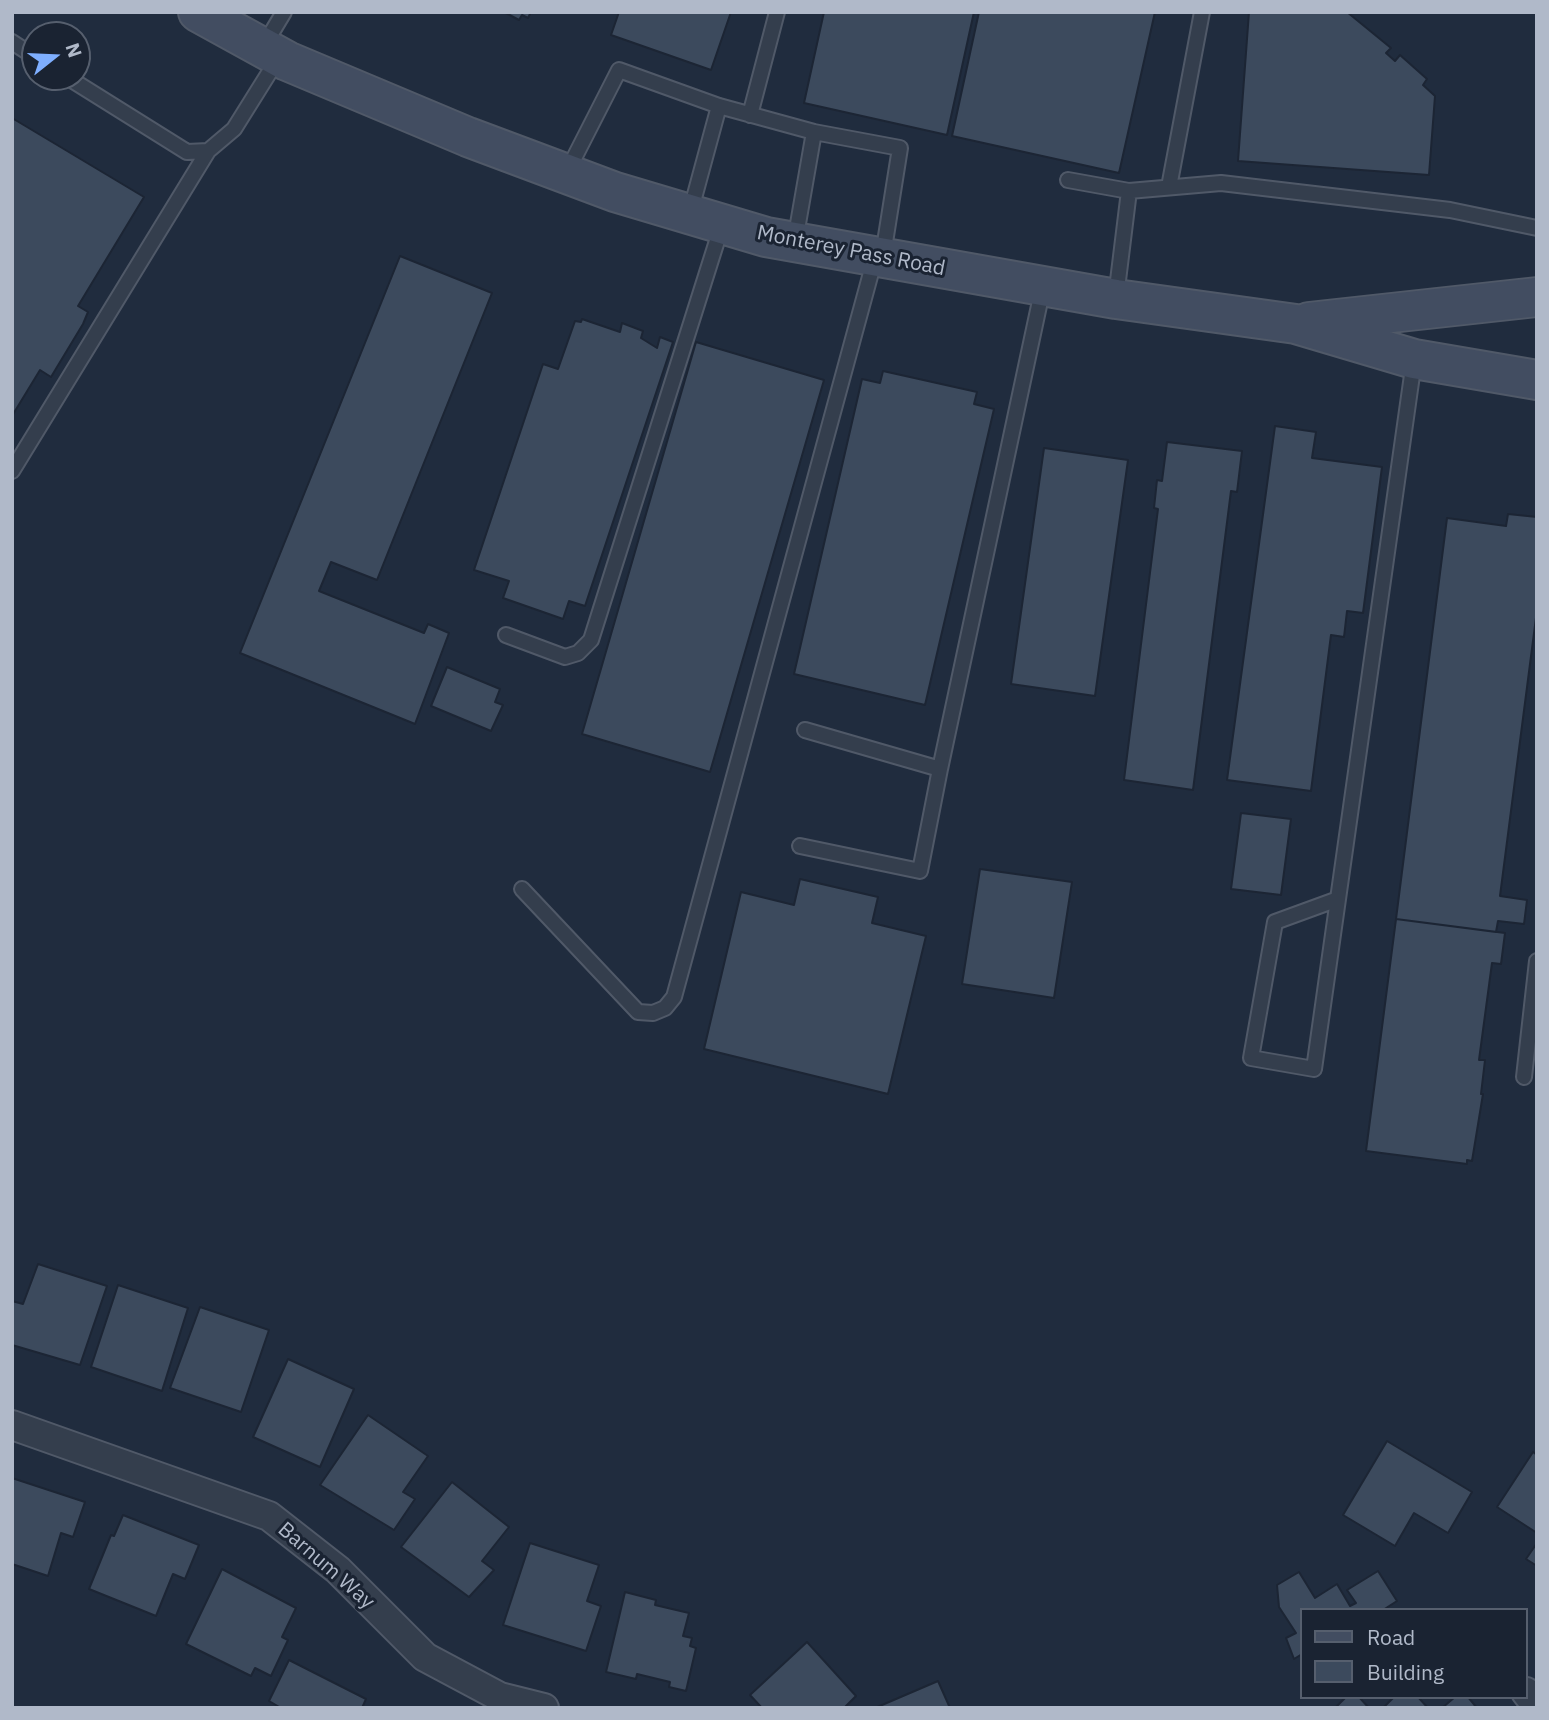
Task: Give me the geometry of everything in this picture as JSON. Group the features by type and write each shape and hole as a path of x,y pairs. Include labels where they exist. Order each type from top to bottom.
{"main road":[{"name":"Monterey Pass Road","path":"198,12 270,52 468,138 566,174 706,219 795,242 879,257 1116,299 1296,324 1414,359 1537,380"},
{"path":"1296,324 1382,312 1537,297"}],"street":[{"name":"Barnum Way","path":"12,1425 269,1516 338,1570 425,1657 500,1698 544,1708"}],"lane":[{"path":"12,471 208,151 234,130 270,52 284,12"},
{"path":"750,115 777,12"},
{"path":"1169,187 1202,12"},
{"path":"522,889 638,1012 653,1013 665,1008 674,997 879,257 900,148 814,132 750,115 619,70 566,174"},
{"path":"89,91 187,152 208,151"},
{"path":"506,635 565,656 578,653 591,640 706,219 719,106"},
{"path":"795,242 814,132"},
{"path":"1068,180 1129,191 1221,183 1450,210 1537,228"},
{"path":"1116,299 1129,191"},
{"path":"800,846 920,871 1043,285"},
{"path":"1338,900 1275,922 1251,1058 1314,1069 1338,900 1414,359"},
{"path":"805,730 940,769"},
{"path":"1524,1077 1537,961"}],"building":[{"path":"504,12 531,12 528,18 522,15 519,20"},
{"path":"619,12 731,12 711,70 611,35"},
{"path":"824,12 974,12 947,135 804,103"},
{"path":"979,12 1155,12 1119,173 952,136"},
{"path":"1249,12 1347,12 1391,48 1386,53 1395,61 1400,55 1427,79 1423,85 1435,96 1429,175 1238,161"},
{"path":"12,118 144,197 78,306 88,312 83,324 51,377 40,370 12,416"},
{"path":"400,256 492,293 377,580 331,562 319,591 424,633 428,624 449,633 415,724 240,653"},
{"path":"582,319 620,332 622,323 643,331 641,338 657,348 660,337 673,342 585,606 569,601 563,619 503,598 509,581 474,570 543,364 558,369 575,321 581,322"},
{"path":"696,342 824,380 710,772 582,734"},
{"path":"883,371 977,392 974,404 994,409 925,705 794,674 862,379 880,383"},
{"path":"1275,426 1316,432 1312,458 1382,467 1363,613 1347,611 1344,637 1331,635 1311,791 1227,780"},
{"path":"1167,442 1242,451 1237,492 1231,491 1193,790 1124,780 1158,509 1154,508 1157,480 1162,481"},
{"path":"1044,448 1128,460 1095,696 1011,684"},
{"path":"1508,514 1537,517 1537,610 1500,896 1527,900 1524,924 1498,921 1496,932 1396,919 1447,518 1506,526"},
{"path":"447,667 500,689 495,702 503,705 491,731 431,706"},
{"path":"1241,813 1291,819 1281,895 1231,889"},
{"path":"980,869 1072,882 1054,998 962,984"},
{"path":"800,879 878,897 872,923 926,936 888,1094 704,1049 741,892 794,905"},
{"path":"1396,919 1505,933 1501,964 1492,963 1479,1060 1485,1060 1483,1094 1472,1161 1467,1160 1467,1164 1366,1151"},
{"path":"38,1264 107,1286 80,1365 12,1345 12,1301 23,1304"},
{"path":"118,1285 188,1308 162,1391 91,1367"},
{"path":"200,1307 269,1330 241,1412 170,1388"},
{"path":"288,1359 354,1389 320,1467 253,1437"},
{"path":"368,1415 428,1456 403,1492 415,1499 394,1530 320,1485"},
{"path":"1387,1441 1472,1492 1448,1533 1414,1513 1395,1546 1343,1515"},
{"path":"1533,1452 1537,1455 1537,1533 1497,1507"},
{"path":"12,1478 85,1502 73,1537 61,1533 48,1576 12,1564"},
{"path":"452,1482 509,1527 482,1561 494,1570 469,1597 401,1547"},
{"path":"123,1515 199,1545 185,1579 173,1574 156,1616 89,1589 111,1535 114,1536"},
{"path":"530,1543 599,1565 587,1601 601,1606 586,1651 503,1625"},
{"path":"1537,1543 1537,1566 1526,1559"},
{"path":"222,1569 296,1608 282,1637 288,1640 271,1676 255,1668 251,1676 186,1644"},
{"path":"1378,1571 1397,1601 1386,1608 1300,1608 1300,1655 1294,1659 1286,1638 1296,1633 1279,1607 1277,1585 1299,1572 1315,1598 1337,1584 1350,1606 1356,1603 1347,1590"},
{"path":"625,1592 656,1600 655,1605 689,1613 683,1636 692,1638 690,1646 696,1648 686,1691 669,1687 670,1682 637,1674 636,1679 606,1672"},
{"path":"807,1642 856,1696 844,1708 762,1708 750,1695"},
{"path":"289,1660 366,1699 362,1708 281,1708 269,1701"},
{"path":"938,1681 950,1708 875,1708"},
{"path":"1344,1699 1361,1699 1369,1708 1335,1708"},
{"path":"1392,1699 1420,1699 1428,1708 1383,1708"},
{"path":"1453,1699 1470,1699 1477,1708 1442,1708"}]}
